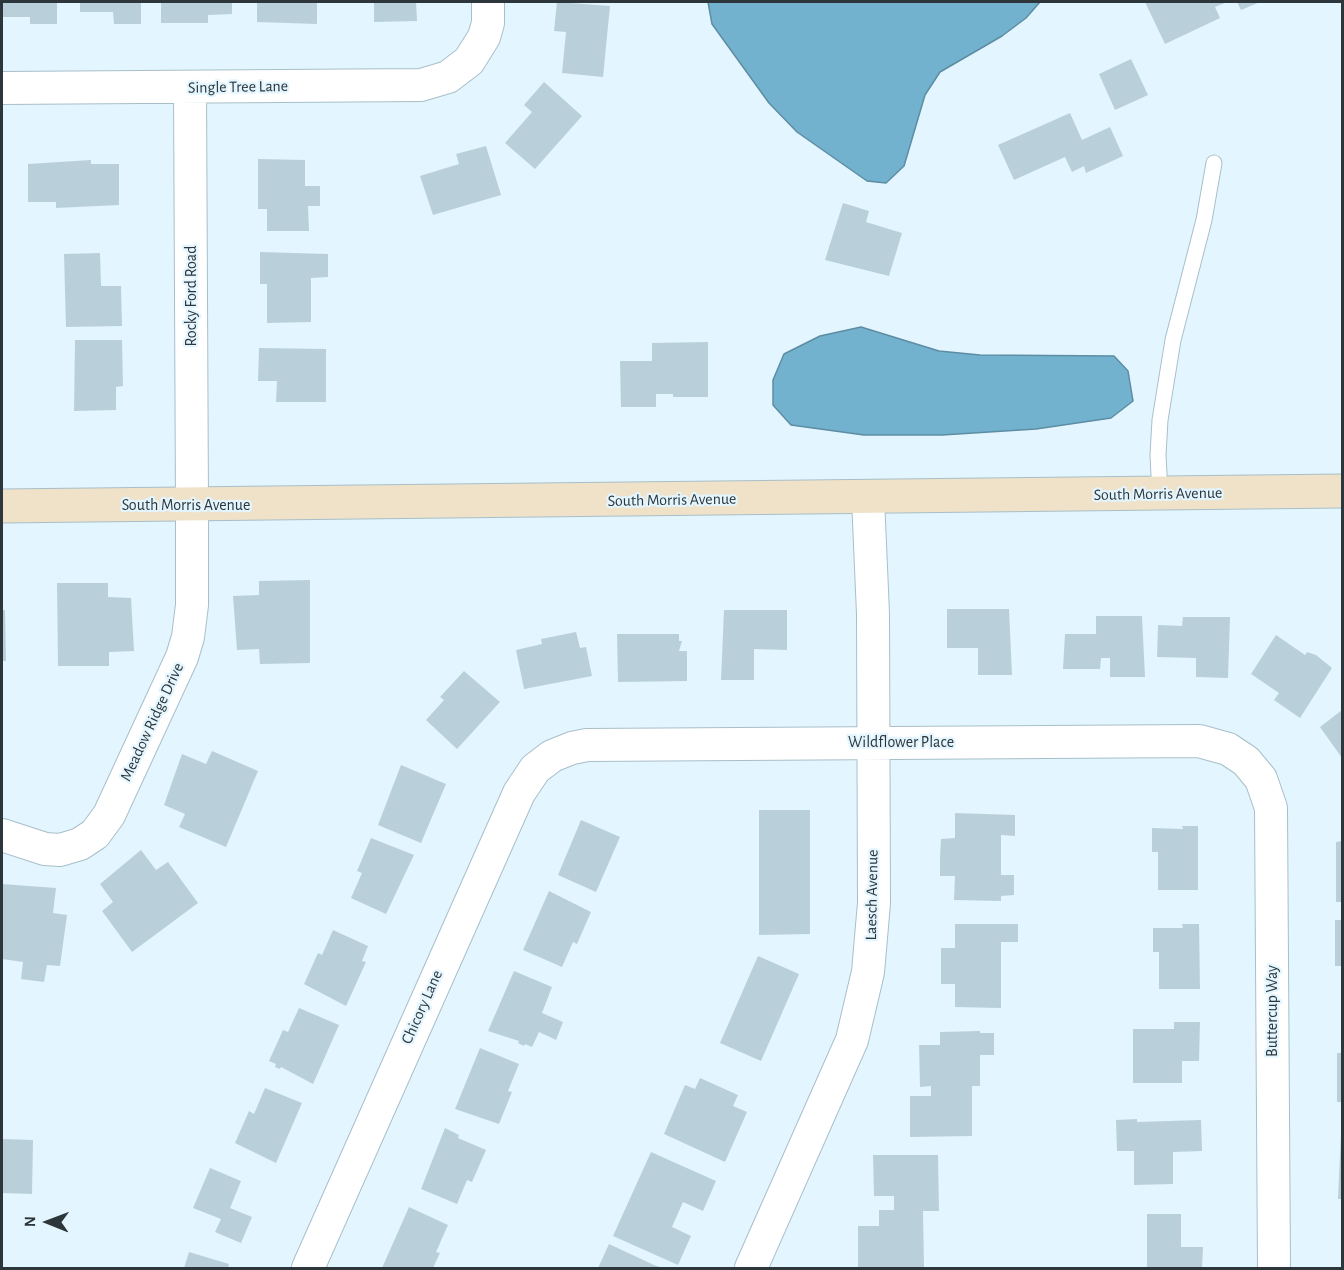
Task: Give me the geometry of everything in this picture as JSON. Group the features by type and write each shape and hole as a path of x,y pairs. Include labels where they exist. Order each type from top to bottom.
{"street":[{"name":"Single Tree Lane","path":"2,88 421,85 448,77 469,61 484,37 488,23 488,2"},
{"name":"Rocky Ford Road","path":"190,87 192,505"},
{"name":"South Morris Avenue","path":"2,506 1342,491"},
{"name":"Laesch Avenue","path":"751,1269 852,1040 861,1006 873,938 873,614 868,498"},
{"name":"Meadow Ridge Drive","path":"2,835 45,849 60,850 80,844 95,834 110,816 182,657 188,637 192,605 192,505"},
{"name":"Wildflower Place","path":"552,756 587,746 1199,741 1228,748 1246,761"},
{"name":"Chicory Lane","path":"308,1269 519,793 535,769 552,756"},
{"name":"Buttercup Way","path":"1246,761 1261,779 1271,808 1274,1269"}],"lane":[{"path":"1160,494 1158,455 1160,420 1173,340 1204,220 1214,163"}],"water":[{"path":"708,2 1040,2 1026,18 1002,36 940,72 925,95 904,166 886,183 867,181 797,132 769,103 712,24"},
{"path":"861,327 939,351 980,355 1114,356 1128,371 1133,401 1111,418 1036,429 942,435 864,435 791,425 773,405 773,380 784,354 820,336"}],"building":[{"path":"2,2 57,2 57,24 30,24 30,17 2,17"},
{"path":"80,2 141,2 141,24 114,24 113,12 80,12"},
{"path":"161,2 232,2 232,14 208,15 208,23 161,23"},
{"path":"257,2 317,2 317,24 257,22"},
{"path":"374,2 416,2 417,21 374,22"},
{"path":"557,2 610,6 603,77 562,73 566,32 554,31"},
{"path":"1145,2 1227,2 1215,7 1220,18 1165,44"},
{"path":"1237,2 1260,2 1241,10"},
{"path":"1131,59 1148,95 1115,110 1099,74"},
{"path":"544,82 582,116 535,169 505,143 532,112 524,105"},
{"path":"1070,113 1082,140 1110,127 1123,156 1086,173 1084,166 1072,172 1065,157 1014,180 998,145"},
{"path":"486,146 501,195 433,215 420,176 459,164 456,154"},
{"path":"258,159 305,160 305,186 320,186 320,206 308,206 309,231 267,231 267,209 258,209"},
{"path":"91,160 91,164 119,164 119,205 56,208 56,202 28,202 28,164"},
{"path":"843,203 869,211 866,222 902,233 889,276 825,260"},
{"path":"260,252 328,254 328,277 311,278 311,322 267,323 267,284 260,284"},
{"path":"100,253 101,286 121,286 122,326 66,327 64,254"},
{"path":"75,340 122,340 123,386 116,387 116,410 74,411"},
{"path":"708,342 708,397 673,397 673,394 656,394 656,407 621,407 620,361 652,361 652,343"},
{"path":"259,348 326,349 326,402 276,402 277,381 258,381"},
{"path":"310,580 310,663 260,664 259,649 237,650 233,596 259,595 259,581"},
{"path":"57,583 108,583 108,597 131,598 134,651 109,652 109,666 58,666"},
{"path":"947,609 1009,609 1012,675 978,675 978,648 947,648"},
{"path":"2,610 5,610 6,661 2,661"},
{"path":"724,610 787,610 787,650 754,649 754,680 721,680"},
{"path":"1096,616 1142,616 1145,677 1110,677 1110,658 1101,658 1100,669 1063,669 1065,634 1096,634"},
{"path":"1183,617 1230,617 1228,678 1196,677 1196,658 1157,657 1158,625 1182,626"},
{"path":"576,632 580,648 586,647 592,676 524,689 516,650 542,644 541,639"},
{"path":"617,634 679,634 679,641 682,641 679,651 687,651 687,681 618,682"},
{"path":"1276,635 1305,655 1307,652 1316,655 1332,668 1300,718 1274,700 1279,693 1251,674"},
{"path":"464,671 500,702 457,749 426,720 444,700 440,697"},
{"path":"1342,710 1342,758 1320,727"},
{"path":"212,751 258,771 226,847 179,827 185,814 164,805 182,754 206,764"},
{"path":"401,765 446,784 421,843 378,825"},
{"path":"759,810 810,810 810,934 759,935"},
{"path":"955,813 1015,815 1015,836 1001,835 1001,875 1014,875 1014,895 1001,896 1001,901 954,900 955,876 940,876 940,857 941,839 955,838"},
{"path":"581,820 620,837 596,892 558,875"},
{"path":"1182,826 1198,826 1198,890 1158,890 1158,852 1152,852 1152,828 1183,829"},
{"path":"371,838 414,855 386,914 351,898 362,873 357,871"},
{"path":"1342,841 1342,902 1336,902 1336,842"},
{"path":"141,850 156,870 168,862 198,903 132,952 102,911 113,902 100,884"},
{"path":"2,884 56,888 53,913 67,915 60,966 47,965 44,982 21,979 23,962 2,959"},
{"path":"549,891 591,912 577,944 573,942 562,967 523,950"},
{"path":"1335,920 1342,920 1342,966 1335,966"},
{"path":"955,924 1018,924 1018,942 1001,942 1001,1008 955,1007 955,984 941,984 941,948 955,948"},
{"path":"1182,924 1199,924 1200,989 1159,989 1159,952 1153,952 1153,928 1183,928"},
{"path":"333,930 368,946 362,961 366,962 346,1006 304,984 318,953 322,955"},
{"path":"758,956 799,974 761,1061 720,1043"},
{"path":"514,971 552,987 542,1013 563,1022 556,1040 539,1032 532,1047 525,1044 524,1046 518,1043 519,1041 488,1031"},
{"path":"299,1008 339,1025 313,1084 281,1067 280,1069 275,1067 276,1064 269,1061 283,1030 288,1032"},
{"path":"1174,1022 1200,1022 1199,1061 1182,1061 1182,1083 1133,1083 1133,1029 1174,1029"},
{"path":"980,1031 980,1033 994,1033 994,1055 980,1055 980,1086 972,1086 972,1136 910,1137 910,1096 931,1096 931,1086 920,1087 919,1045 940,1045 940,1032"},
{"path":"480,1048 519,1064 508,1091 512,1092 499,1124 455,1109"},
{"path":"1337,1053 1342,1053 1342,1102 1337,1102"},
{"path":"700,1078 738,1095 733,1106 747,1112 725,1162 664,1134 685,1085 695,1089"},
{"path":"265,1088 302,1103 276,1163 235,1143 249,1111 254,1114"},
{"path":"1137,1119 1137,1122 1201,1120 1202,1151 1173,1152 1173,1184 1134,1185 1134,1151 1117,1151 1116,1120"},
{"path":"445,1128 459,1135 458,1138 486,1150 472,1182 467,1180 457,1204 421,1189"},
{"path":"1341,1134 1342,1199 1338,1199"},
{"path":"2,1139 33,1140 32,1194 2,1193"},
{"path":"651,1152 716,1181 703,1211 683,1202 672,1227 691,1236 678,1265 613,1236"},
{"path":"873,1155 938,1155 939,1211 923,1211 924,1267 858,1268 858,1226 879,1226 879,1210 894,1210 894,1196 874,1196"},
{"path":"210,1168 241,1181 230,1208 252,1217 241,1243 215,1232 221,1219 193,1208"},
{"path":"409,1207 448,1225 436,1252 440,1253 433,1268 382,1268"},
{"path":"1147,1214 1181,1214 1181,1247 1203,1247 1202,1268 1147,1268"},
{"path":"609,1244 654,1265 663,1268 598,1268"},
{"path":"189,1252 229,1264 228,1268 184,1268"}]}
